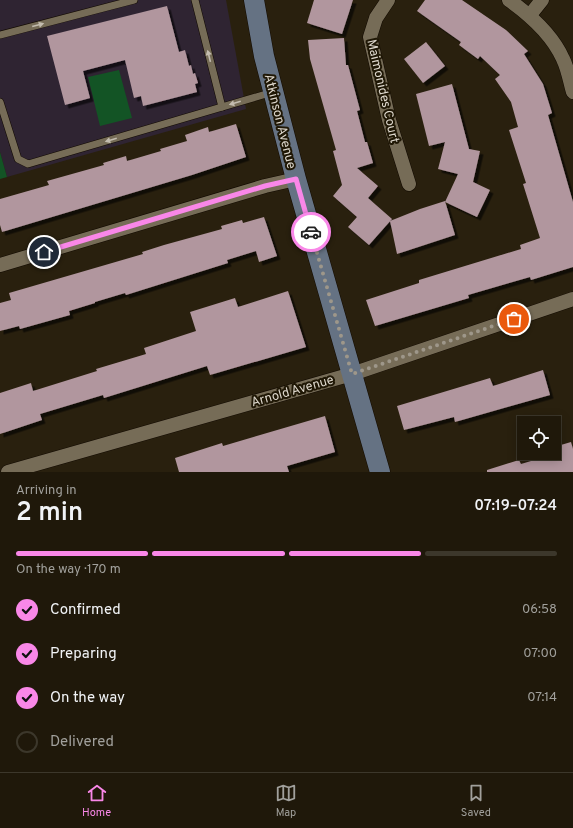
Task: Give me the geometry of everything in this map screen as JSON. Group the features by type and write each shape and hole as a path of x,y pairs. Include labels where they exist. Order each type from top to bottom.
{"street":[{"name":"Atkinson Avenue","path":"254,0 261,42 296,179 380,472"},
{"name":"Maimonides Court","path":"388,0 376,18 370,38 389,120 409,184"},
{"path":"509,0 530,15 549,37 563,59 573,92"},
{"path":"530,15 542,0"},
{"path":"0,265 265,186 296,179"},
{"name":"Arnold Avenue","path":"8,472 352,374 573,299"}],"lane":[{"path":"0,35 134,0"},
{"path":"195,0 222,107"},
{"path":"0,102 18,159 28,164 273,92"}],"shaded area":[{"path":"0,0 226,0 246,109 7,177 0,152"}],"green space":[{"path":"119,70 132,118 100,126 88,77"},
{"path":"0,152 7,177 0,179"}],"building":[{"path":"314,0 353,0 342,34 307,23"},
{"path":"425,0 462,0 506,30 528,51 524,54 543,84 552,113 548,115 573,202 573,267 531,280 530,277 468,295 469,298 375,326 366,300 419,283 419,280 521,249 520,245 540,238 523,184 526,183 509,130 518,127 511,102 495,79 500,75 480,56 478,59 459,45 461,42 417,11"},
{"path":"167,6 179,52 185,50 189,66 191,65 193,74 195,73 198,83 195,84 197,92 143,106 141,96 134,98 125,60 83,71 90,98 65,105 47,36"},
{"path":"344,38 346,65 348,65 360,110 357,111 365,142 367,142 373,163 357,168 378,186 368,198 392,219 369,245 348,227 357,217 333,196 342,185 333,151 336,150 310,59 308,40"},
{"path":"426,42 445,66 423,83 404,59"},
{"path":"452,84 469,149 480,151 473,182 490,190 477,217 445,202 458,174 438,169 445,142 429,146 416,94"},
{"path":"236,124 246,157 192,175 2,232 0,225 0,199 49,185 47,181 104,165 103,163 126,156 127,161 161,151 160,149 187,141 185,135 208,127 209,132"},
{"path":"445,201 455,235 397,254 390,221"},
{"path":"264,217 277,256 259,262 256,251 227,260 228,263 126,295 125,293 95,302 69,311 70,315 20,329 19,326 0,331 0,303 11,300 9,293 143,254 142,252 164,245 222,229 221,226 242,220 243,223"},
{"path":"288,291 306,347 210,375 207,366 104,398 103,395 40,414 42,420 0,434 0,393 31,383 33,391 97,371 96,369 146,354 144,348 196,331 190,312 235,298 238,307"},
{"path":"543,370 550,395 455,422 454,417 404,430 397,406 490,378 493,386"},
{"path":"325,416 335,452 287,466 289,472 179,472 175,458 222,443 223,446"},
{"path":"571,442 573,449 573,472 487,472 487,470 519,460 521,464 534,460 561,460 561,445"}],"way so far":[{"path":"311,232 352,374 514,319"}],"route":[{"path":"44,252 265,186 296,179 311,232"}]}
